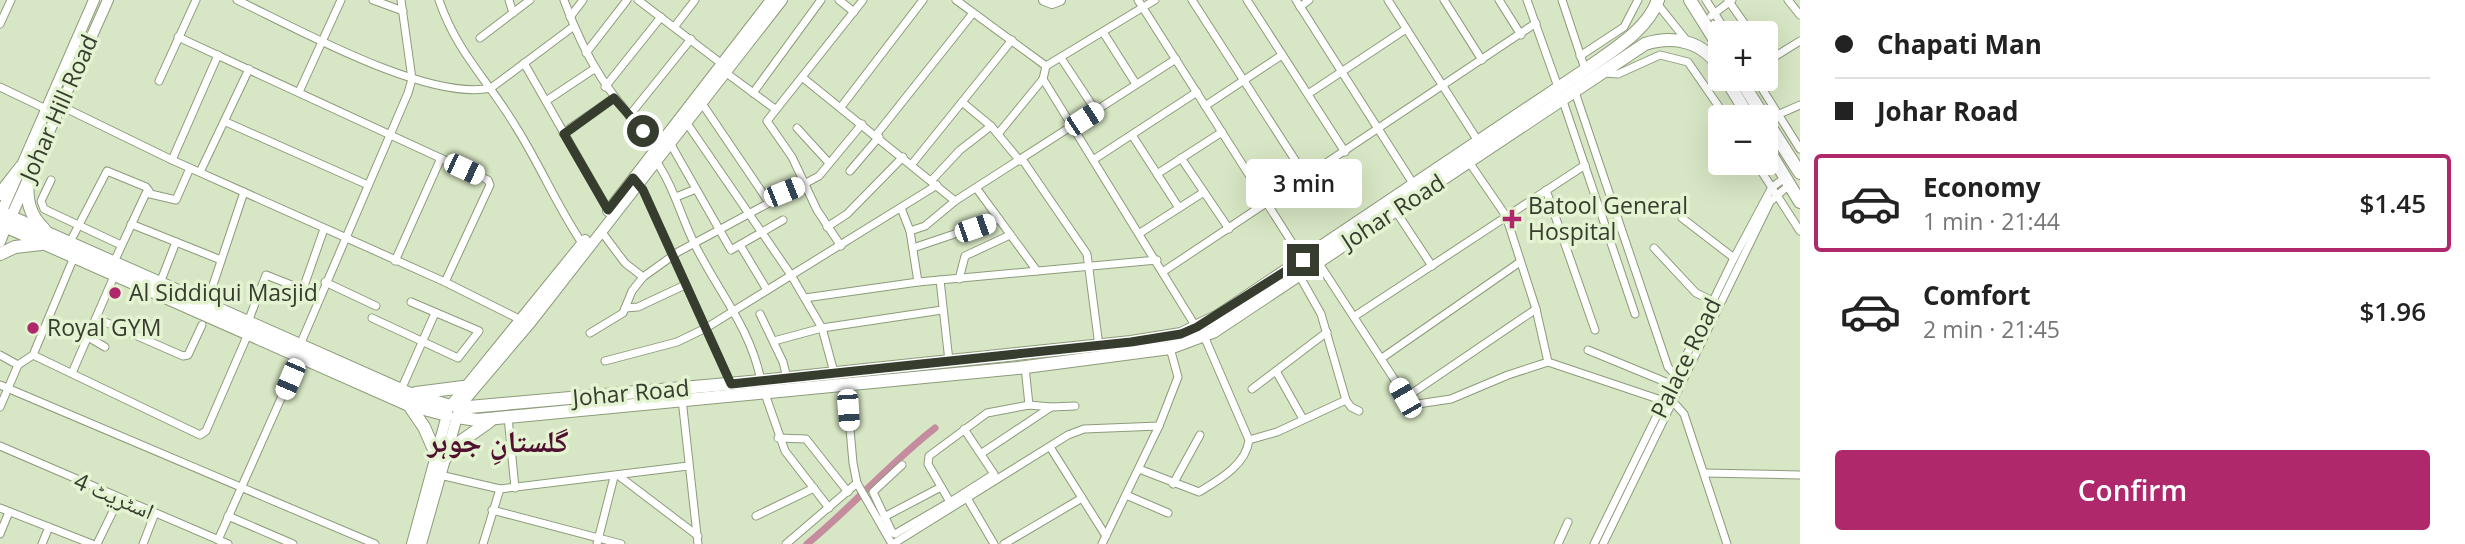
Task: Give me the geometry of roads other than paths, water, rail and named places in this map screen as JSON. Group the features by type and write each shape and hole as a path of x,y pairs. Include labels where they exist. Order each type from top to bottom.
{"main road":[{"path":"1690,0 1710,21"},
{"name":"Johar Road","path":"47,239 70,242 114,268 406,396 453,410 502,417 682,399 762,386 1025,367 1170,348 1299,275 1469,162 1560,92 1574,89 1627,40 1654,11 1657,1"},
{"name":"Johar Road","path":"453,410 731,384 762,386 787,378 839,380 949,361 1099,346 1200,332 1478,141 1560,92 1646,44 1677,39 1690,44"},
{"path":"1690,44 1708,56"},
{"path":"1778,138 1798,168"},
{"path":"1778,166 1800,202"},
{"path":"0,194 24,173"},
{"path":"0,254 15,247 47,239 26,198 24,173"},
{"name":"Johar Road","path":"4,219 47,239 74,257 160,283 206,303 248,328"},
{"path":"463,387 406,396 440,457 467,436 502,417"}],"street":[{"path":"0,24 11,0"},
{"name":"Johar Hill Road","path":"32,155 46,109 94,0"},
{"name":"Johar Hill Road","path":"0,242 4,219 32,155 61,106 108,0"},
{"path":"159,81 196,0"},
{"path":"237,0 412,79 477,91 491,88 574,26"},
{"path":"299,92 341,0"},
{"path":"373,0 403,11"},
{"path":"218,540 243,488 344,238 412,79 401,0"},
{"path":"439,0 465,58 491,88 517,128 560,210 582,243"},
{"path":"509,0 513,13"},
{"path":"480,38 530,0"},
{"path":"564,0 586,53 605,88 657,145"},
{"path":"570,17 583,0"},
{"path":"586,53 627,0"},
{"path":"638,0 691,39 775,109"},
{"path":"674,26 695,0"},
{"path":"412,544 453,410 463,387 525,322 608,210 656,161 701,102 771,0"},
{"path":"453,410 601,231 657,145 782,0"},
{"path":"753,93 821,0"},
{"path":"839,0 854,12"},
{"path":"841,246 827,227 806,183 767,121 863,0"},
{"path":"841,107 923,0"},
{"path":"956,0 1046,66"},
{"path":"1044,0 1052,3 1060,0"},
{"path":"1138,0 1303,260"},
{"path":"998,134 1043,79 1046,66 1155,0"},
{"path":"1192,0 1306,177"},
{"path":"1247,0 1345,152"},
{"path":"1310,0 1298,3 1415,185"},
{"path":"1388,0 1478,141"},
{"path":"1444,0 1482,60"},
{"path":"1499,0 1521,35"},
{"path":"1562,0 1580,56 1592,74 1618,74 1660,55 1688,62 1718,105"},
{"path":"1580,56 1623,27 1638,0"},
{"path":"1706,0 1709,18 1713,21"},
{"path":"1787,0 1800,15"},
{"path":"1527,1 1635,314"},
{"path":"1657,1 1690,44"},
{"path":"1709,18 1730,1 1743,21"},
{"path":"850,171 973,13"},
{"path":"605,88 661,16"},
{"path":"1164,271 1536,23"},
{"path":"1308,94 1406,29"},
{"path":"1103,32 1136,84"},
{"path":"178,37 490,182 445,282"},
{"path":"629,116 691,39"},
{"path":"912,164 1012,40"},
{"path":"1778,52 1800,41"},
{"path":"172,160 218,55"},
{"path":"1205,106 1282,55"},
{"path":"1061,58 1096,111"},
{"path":"910,231 925,226 956,201 1176,59"},
{"path":"524,63 608,210"},
{"path":"200,172 249,69"},
{"path":"545,101 594,69"},
{"path":"802,77 956,201"},
{"path":"1043,79 1200,332 1249,440 1248,449 1235,466 1199,492 1139,469"},
{"path":"0,87 46,109"},
{"path":"1574,89 1668,367 1677,381"},
{"path":"1764,91 1800,149"},
{"path":"1093,160 1197,92"},
{"path":"564,134 614,98"},
{"path":"701,102 768,201"},
{"path":"962,102 991,126 1021,160 1087,254 1099,346"},
{"path":"61,106 172,160 445,282 525,322"},
{"path":"1779,115 1800,106"},
{"path":"226,122 368,185"},
{"path":"686,122 791,275 822,328 839,380 859,486 892,544 1084,429 1159,426"},
{"path":"590,333 623,313 643,278 671,257 768,201 819,176 862,124"},
{"path":"605,360 677,342 706,328 901,208 934,183 960,150 991,126"},
{"path":"797,128 829,163"},
{"path":"1157,174 1222,132"},
{"path":"1132,135 1179,208"},
{"path":"670,143 731,250 783,220"},
{"path":"827,227 847,214 903,157"},
{"path":"395,261 441,158"},
{"path":"1181,158 1229,229"},
{"path":"656,161 676,197 694,244 756,352 762,386 778,438 829,508"},
{"path":"1469,162 1506,216 1536,309 1548,362"},
{"path":"1355,316 1585,166"},
{"path":"70,242 107,170 173,201 176,200 190,168"},
{"path":"1764,175 1800,231"},
{"path":"51,180 42,205 121,245"},
{"path":"636,181 731,384"},
{"name":"Palace Road","path":"1677,381 1770,202 1787,181"},
{"name":"Palace Road","path":"1603,544 1734,258 1772,187 1787,181"},
{"path":"676,197 696,189"},
{"path":"977,189 1037,271"},
{"path":"206,303 240,206 241,190"},
{"path":"1546,190 1595,330"},
{"path":"72,373 96,318 121,245 149,191"},
{"path":"1140,233 1204,192"},
{"path":"901,208 910,231 918,282"},
{"path":"1395,210 1432,266"},
{"path":"913,248 999,219"},
{"path":"1682,219 1734,258"},
{"path":"131,224 221,260"},
{"path":"33,355 204,434 248,328 266,275 299,288 304,286 324,229"},
{"path":"601,231 625,263 643,278"},
{"path":"959,279 965,256 1010,235"},
{"path":"160,283 176,242"},
{"path":"740,245 767,290"},
{"path":"1654,247 1696,293 1713,301"},
{"path":"0,407 4,386 18,365 33,355 74,257"},
{"path":"805,298 918,282 1157,260"},
{"path":"1318,262 1382,358 1405,398 1413,406 1451,399 1508,374 1548,362 1583,376 1668,402 1684,414 1727,544"},
{"path":"1382,358 1520,262"},
{"path":"1299,275 1311,293 1327,332 1346,400 1351,407 1359,411"},
{"path":"940,281 949,361"},
{"path":"326,282 376,306"},
{"path":"625,308 638,307 685,285"},
{"path":"372,318 458,358 479,331 411,302"},
{"path":"1405,398 1536,309"},
{"path":"774,341 822,328 942,310"},
{"path":"406,396 435,313"},
{"path":"761,314 787,378"},
{"path":"96,318 183,356 188,355 202,325"},
{"path":"1252,389 1327,332"},
{"path":"88,337 104,347"},
{"path":"1102,544 1159,426 1178,377 1170,348"},
{"path":"1588,350 1677,381"},
{"path":"0,355 18,365"},
{"path":"1025,367 1029,405"},
{"path":"1276,371 1303,419"},
{"path":"4,386 243,488 350,540 375,544"},
{"path":"682,399 698,540"},
{"path":"1249,440 1277,432 1346,400"},
{"name":"Palace Road","path":"1594,544 1668,402"},
{"path":"950,502 928,464 929,456 964,429 987,413 1029,405 1035,408 1075,406"},
{"path":"982,453 1051,407"},
{"path":"502,417 515,488"},
{"path":"902,465 874,490 884,517 895,534 993,476 982,453 964,429"},
{"path":"1173,484 1200,435"},
{"path":"778,438 806,439 848,492"},
{"name":"اسٹریٹ 4","path":"0,446 228,544"},
{"path":"1050,447 1106,536"},
{"path":"421,544 440,475 440,457"},
{"path":"440,475 500,489 616,477 688,466"},
{"path":"1704,473 1800,475"},
{"path":"616,477 698,540"},
{"path":"598,541 616,477"},
{"path":"786,544 848,492 859,486"},
{"path":"884,517 941,486"},
{"path":"756,516 814,488"},
{"path":"483,544 500,489"},
{"path":"1126,495 1168,513"},
{"path":"967,498 994,544"},
{"path":"1004,544 1082,498"},
{"path":"0,508 95,544 119,499"},
{"path":"492,510 598,541 621,544"},
{"path":"0,534 9,512"},
{"path":"146,543 155,513"},
{"path":"228,516 293,544"},
{"path":"1558,544 1568,522"},
{"path":"42,544 49,527"}],"waterway":[{"path":"807,544 935,428"}],"place":[{"name":"Batool General Hospital","path":"1512,219"},
{"name":"Al Siddiqui Masjid","path":"115,293"},
{"name":"Royal GYM","path":"33,328"}],"district":[{"name":"گلستانِ جوہر","path":"498,442"}]}
